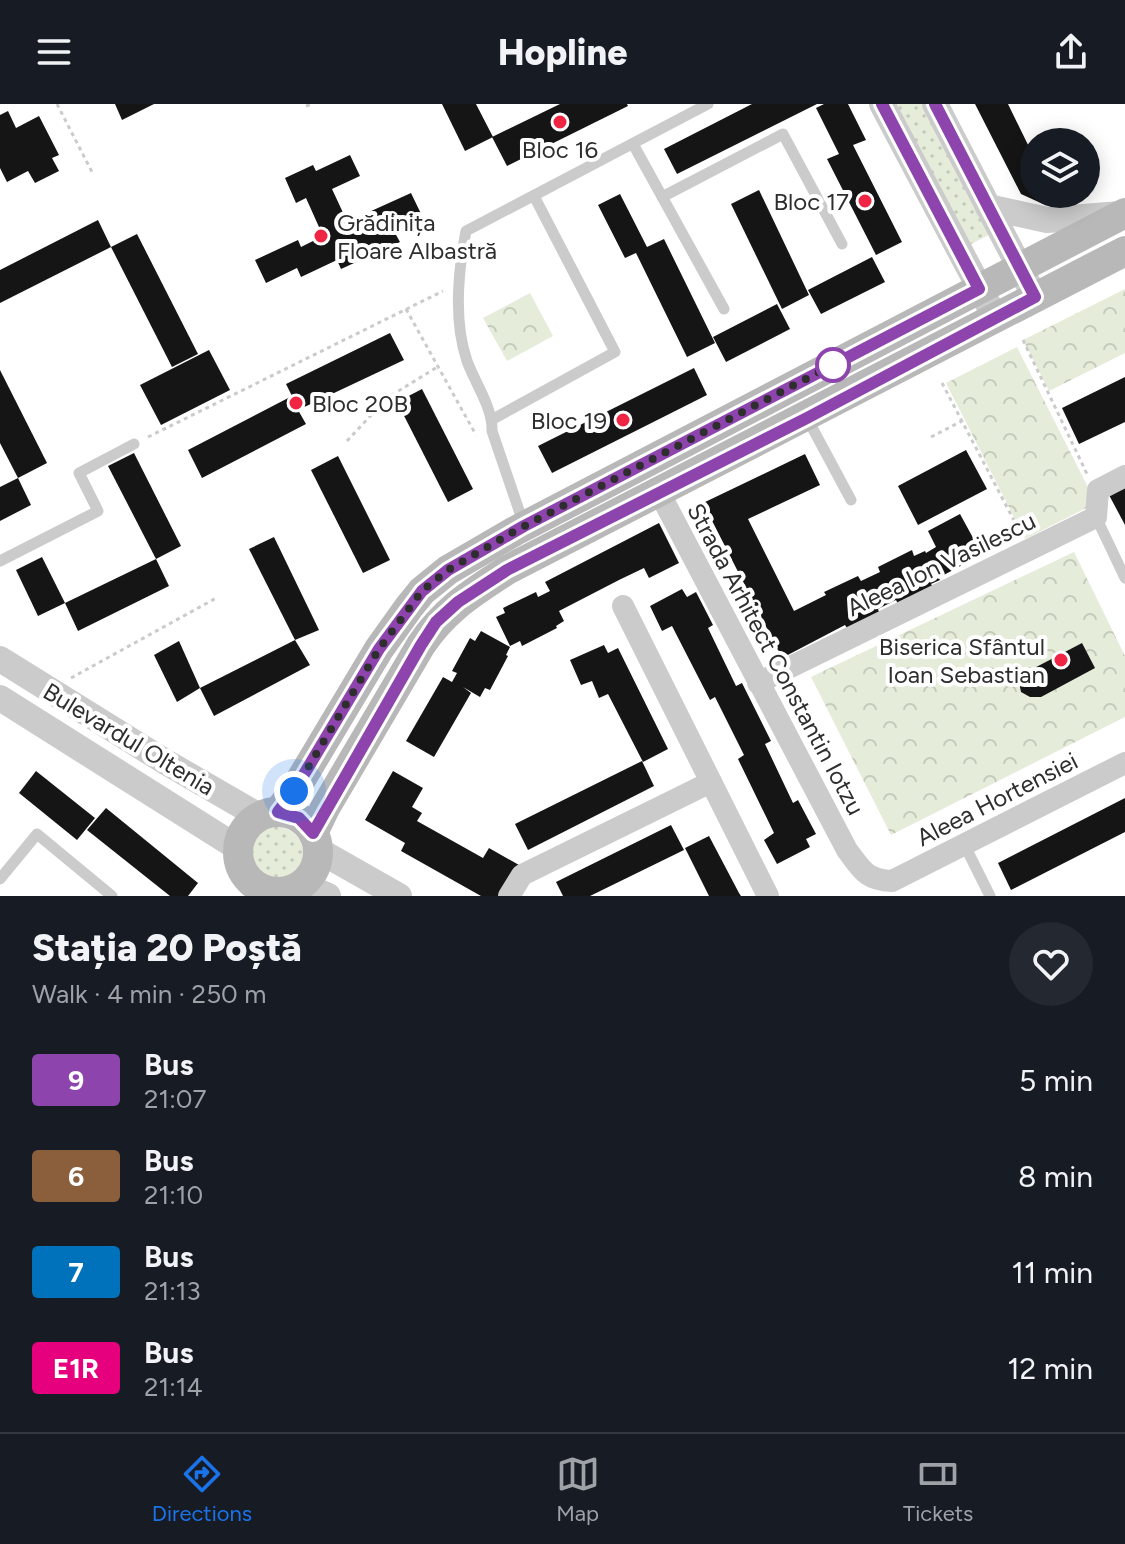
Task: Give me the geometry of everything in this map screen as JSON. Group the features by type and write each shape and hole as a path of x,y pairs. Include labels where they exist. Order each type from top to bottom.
{"main road":[{"path":"231,896 241,835 294,791 379,649 422,591 448,570 524,526 1124,214"},
{"path":"239,857 257,886 297,892 316,863 315,842 325,808 436,622 458,602 507,570 807,418 1125,251"},
{"path":"269,814 299,818 315,842"}],"street":[{"path":"882,104 995,317"},
{"path":"935,104 1035,297"},
{"path":"988,207 1047,220 1124,214"},
{"path":"1096,517 1098,490 1125,476"},
{"name":"Strada Arhitect Constantin Iotzu","path":"659,492 847,850 864,872 876,880 892,881"},
{"name":"Aleea Ion Vasilescu","path":"758,683 1096,517"},
{"path":"623,606 768,896"},
{"name":"Bulevardul Oltenia","path":"0,659 48,690 269,814"},
{"name":"Bulevardul Oltenia","path":"3,706 239,857"},
{"name":"Aleea Hortensiei","path":"892,881 1125,763"},
{"path":"509,896 522,875 711,782"},
{"path":"315,842 399,896"}],"lane":[{"path":"524,526 492,431 493,419 465,356 459,326 460,263 466,231 708,104"},
{"path":"662,197 783,134 842,244"},
{"path":"633,144 724,309"},
{"path":"493,419 615,352 534,196"},
{"path":"807,418 851,500"},
{"path":"0,561 98,511 79,473 134,444"},
{"path":"1096,517 1125,578"},
{"path":"0,879 37,834 112,896"},
{"path":"964,843 990,896"}],"path":[{"path":"57,104 93,174"},
{"path":"306,106 312,104"},
{"path":"134,444 460,283"},
{"path":"406,309 478,440 500,454"},
{"path":"1023,340 1084,469 1098,490"},
{"path":"347,441 387,398 439,366"},
{"path":"942,383 1029,550"},
{"path":"931,437 962,421"},
{"path":"48,690 218,597"}],"green space":[{"path":"892,104 927,104 993,233 965,247"},
{"path":"1125,289 1125,353 1049,391 1023,340"},
{"path":"530,293 553,336 507,361 483,318"},
{"path":"1017,347 1096,503 1025,539 946,383"},
{"path":"1074,552 1125,656 1125,717 891,835 811,677"},
{"path":"277,827 296,834 303,853 296,872 277,879 258,872 251,853 258,834"}],"building":[{"path":"115,104 154,104 122,120"},
{"path":"442,104 476,104 493,137 465,151"},
{"name":"Bloc 16","path":"560,104 628,106 507,166 492,137"},
{"name":"Bloc 17","path":"752,104 817,104 677,174 664,149"},
{"name":"Bloc 17","path":"824,104 848,104 866,140 853,145 902,242 876,255 827,159 839,154 816,108"},
{"path":"975,104 1008,104 1020,129 1020,192"},
{"path":"8,111 16,128 39,116 59,155 52,158 59,171 35,183 28,171 7,182 0,168 0,115"},
{"path":"350,155 360,176 332,189 352,232 374,222 369,212 411,193 424,220 395,233 400,242 341,269 337,260 301,277 297,268 266,283 255,260 298,240 301,247 323,236 306,198 296,203 285,178 313,165 316,171"},
{"path":"759,190 809,295 782,309 731,204"},
{"path":"620,194 647,247 664,239 715,343 687,357 636,253 625,258 598,205"},
{"path":"98,220 111,247 0,303 0,270"},
{"path":"137,234 198,354 172,367 111,247"},
{"path":"872,257 885,282 821,314 808,290"},
{"path":"777,304 790,329 726,362 713,337"},
{"name":"Bloc 20B","path":"390,333 404,360 298,410 306,424 202,478 188,450 292,396 286,384"},
{"path":"209,350 230,390 161,425 140,385"},
{"name":"Bloc 19","path":"694,368 707,395 552,473 538,446"},
{"path":"0,370 47,463 18,478 0,443"},
{"path":"1125,377 1125,422 1079,444 1062,408"},
{"path":"422,389 473,489 448,502 397,402"},
{"path":"966,450 987,489 918,525 898,486"},
{"path":"134,453 181,546 156,559 108,466"},
{"path":"805,454 820,485 748,519 794,611 858,576 861,581 880,572 878,567 912,550 914,556 926,553 936,547 928,531 960,514 978,547 968,552 972,560 940,577 934,569 940,580 931,584 933,587 898,604 896,600 878,609 879,612 847,628 845,625 782,658 703,503"},
{"path":"338,456 390,560 363,573 311,470"},
{"path":"18,478 31,505 0,521 0,487"},
{"path":"1125,486 1125,525 1109,495"},
{"path":"659,523 679,563 649,578 644,568 619,580 559,611 564,621 557,628 522,646 520,641 510,646 496,617 505,613 503,608 536,592 538,597 550,591 545,582"},
{"path":"274,537 319,630 295,640 249,549"},
{"path":"42,557 65,603 38,616 16,570"},
{"path":"156,559 169,586 78,631 65,603"},
{"path":"682,589 687,597 696,592 713,625 708,628 736,686 742,683 771,741 765,744 793,803 798,800 816,834 806,839 810,847 777,864 764,840 774,833 738,759 744,755 715,697 710,700 672,626 662,631 650,606"},
{"path":"481,631 510,647 508,656 490,690 485,688 480,697 463,687 471,693 434,757 406,741 443,677 452,682 457,673 452,671 470,638 475,641"},
{"path":"295,640 310,665 214,716 200,688"},
{"path":"179,641 200,688 177,702 154,655"},
{"path":"1082,643 1095,668 1041,697 1030,697 1021,692 1021,675"},
{"path":"604,645 608,653 618,648 668,749 643,762 608,694 599,698 592,681 581,685 570,660"},
{"path":"642,761 654,786 528,850 515,824"},
{"path":"36,771 95,818 77,840 19,793"},
{"path":"393,771 423,788 412,807 422,813 417,821 483,858 489,848 519,865 501,896 481,896 401,851 405,843 365,820"},
{"path":"1125,798 1125,832 1011,890 998,863"},
{"path":"106,808 198,883 188,896 170,896 87,830"},
{"path":"671,825 684,850 590,896 563,896 556,882"},
{"path":"709,836 741,896 709,896 685,848"}],"bus line":[{"name":"9","path":"882,104 979,289 524,526 448,570 422,591 379,649 294,791 278,812 299,818 313,833 421,645 436,622 458,602 507,570 807,418 1035,297 935,104"}],"place":[{"name":"Bloc 16","path":"560,122"},
{"name":"Bloc 17","path":"865,201"},
{"name":"Grădinița Floare Albastră","path":"321,236"},
{"name":"Bloc 20B","path":"296,403"},
{"name":"Bloc 19","path":"623,420"},
{"name":"Biserica Sfântul Ioan Sebastian","path":"1061,660"}],"route":[{"path":"294,791 379,649 422,591 448,570 515,531 842,360 833,365"}]}
